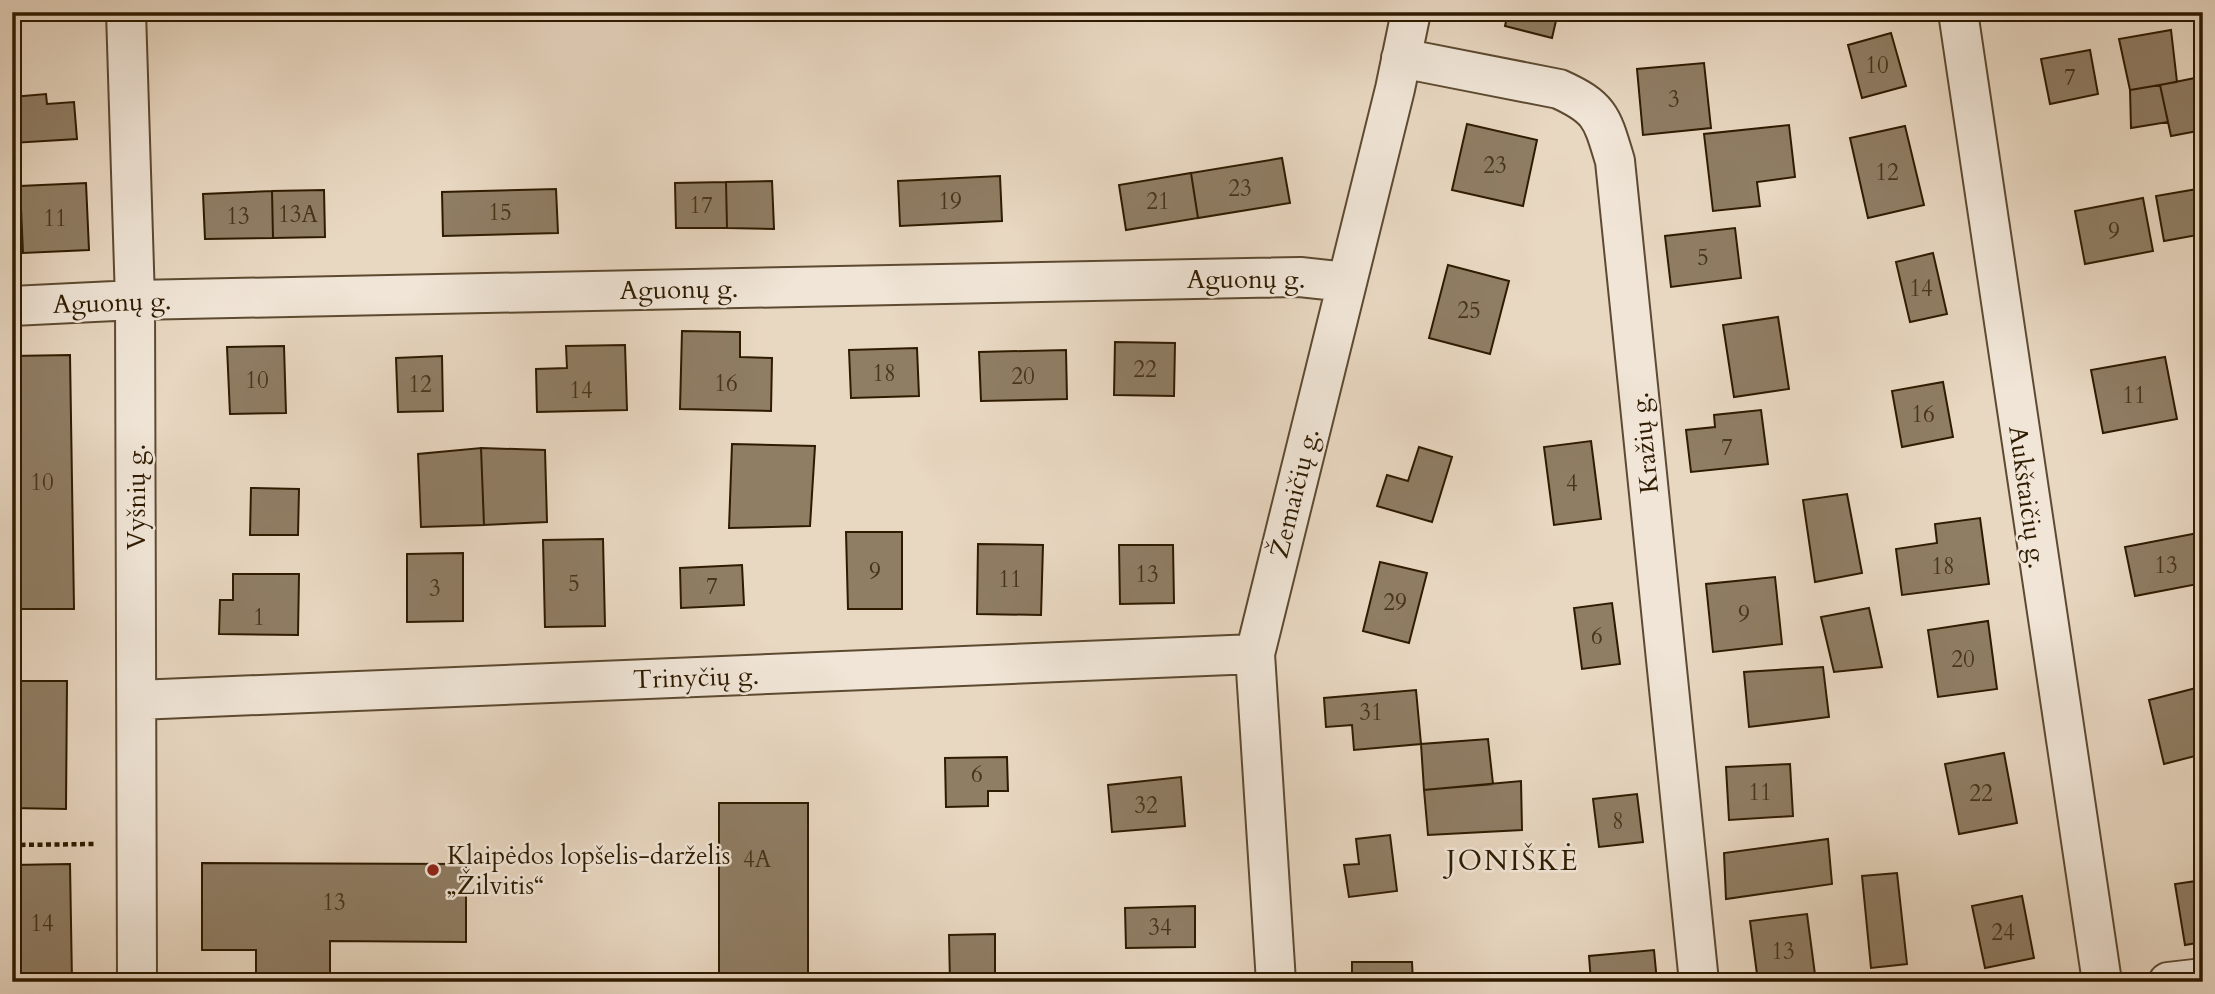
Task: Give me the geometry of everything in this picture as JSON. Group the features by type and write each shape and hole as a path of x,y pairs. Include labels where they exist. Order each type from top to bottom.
{"street":[{"name":"Vyšnių g.","path":"126,12 135,300 137,982"},
{"name":"Žemaičių g.","path":"1276,982 1255,654 1402,58 1411,12"},
{"name":"Aukštaičių g.","path":"1958,12 2102,982"},
{"name":"Kražių g.","path":"1402,58 1559,89 1581,99 1603,120 1615,161 1699,982"},
{"name":"Aguonų g.","path":"12,306 135,300 1300,277 1346,282"},
{"name":"Trinyčių g.","path":"137,700 1255,654"},
{"path":"2168,982 2203,978"}],"path":[{"path":"12,845 137,844"}],"building":[{"path":"1110,12 1165,12 1165,19 1110,17"},
{"path":"1508,12 1558,12 1552,38 1505,26"},
{"path":"2171,30 2177,82 2130,90 2119,39"},
{"path":"1891,33 1906,86 1862,98 1848,45"},
{"path":"2090,50 2098,94 2050,104 2041,59"},
{"path":"1704,63 1711,128 1643,135 1637,69"},
{"path":"2200,77 2203,130 2171,136 2160,85"},
{"path":"2160,85 2168,122 2131,128 2130,90"},
{"path":"46,94 47,104 74,102 77,139 12,143 12,97"},
{"path":"1467,124 1537,140 1523,206 1452,190"},
{"path":"1789,125 1795,177 1757,182 1760,206 1713,211 1704,134"},
{"path":"1905,126 1924,205 1868,218 1850,138"},
{"path":"1282,158 1290,203 1198,218 1191,173"},
{"path":"1191,173 1198,218 1126,230 1119,185"},
{"path":"1000,176 1002,221 900,226 898,181"},
{"path":"772,181 774,229 727,228 726,182"},
{"path":"726,182 727,228 676,228 675,183"},
{"path":"86,183 89,250 23,253 20,186"},
{"path":"2203,188 2203,234 2164,241 2156,196"},
{"path":"556,189 558,233 443,236 442,192"},
{"path":"324,190 325,237 273,238 272,191"},
{"path":"272,191 273,238 205,239 203,194"},
{"path":"2143,198 2153,251 2085,264 2075,211"},
{"path":"1735,228 1741,278 1671,287 1665,236"},
{"path":"1933,253 1947,314 1910,322 1896,262"},
{"path":"1448,265 1509,281 1490,354 1429,338"},
{"path":"1778,317 1789,389 1734,397 1723,325"},
{"path":"682,331 740,332 740,357 772,358 771,411 680,409"},
{"path":"1115,342 1175,343 1174,396 1114,395"},
{"path":"625,345 627,410 537,412 536,369 567,368 566,346"},
{"path":"284,346 286,413 230,414 227,347"},
{"path":"917,348 919,396 851,398 849,350"},
{"path":"1066,350 1067,399 981,401 979,352"},
{"path":"70,355 74,609 12,609 12,356"},
{"path":"442,356 443,411 398,412 396,358"},
{"path":"2165,357 2177,419 2103,433 2091,370"},
{"path":"1943,382 1953,437 1902,447 1892,391"},
{"path":"1761,410 1768,464 1691,472 1686,430 1715,427 1714,415"},
{"path":"1591,441 1601,519 1554,525 1544,447"},
{"path":"732,444 815,446 810,526 729,528"},
{"path":"1419,447 1452,457 1432,522 1377,506 1387,475 1408,481"},
{"path":"481,448 484,525 421,527 418,454"},
{"path":"481,448 545,450 547,522 484,525"},
{"path":"251,488 299,489 298,535 250,535"},
{"path":"1847,494 1862,573 1815,582 1803,500"},
{"path":"1980,518 1989,584 1902,595 1896,549 1937,543 1935,524"},
{"path":"846,532 902,532 902,609 848,609"},
{"path":"2203,532 2203,583 2135,596 2125,547"},
{"path":"603,539 605,626 545,627 543,540"},
{"path":"978,544 1043,545 1041,615 977,614"},
{"path":"1119,545 1173,545 1174,603 1120,604"},
{"path":"463,553 463,621 407,622 407,554"},
{"path":"1380,562 1427,573 1409,643 1363,631"},
{"path":"742,565 744,605 681,608 680,568"},
{"path":"233,574 299,574 298,635 219,634 220,600 233,600"},
{"path":"1775,577 1782,644 1713,652 1706,584"},
{"path":"1612,603 1620,664 1582,669 1574,608"},
{"path":"1869,608 1882,667 1834,672 1821,617"},
{"path":"1988,621 1997,689 1938,697 1928,630"},
{"path":"1823,667 1829,717 1749,727 1744,672"},
{"path":"12,681 67,681 66,809 12,808"},
{"path":"2200,687 2203,698 2203,754 2164,764 2149,700"},
{"path":"1416,690 1421,744 1354,750 1352,725 1326,727 1324,698"},
{"path":"1488,739 1493,784 1424,790 1421,744"},
{"path":"2004,753 2017,823 1959,834 1945,764"},
{"path":"1007,757 1008,791 988,791 988,806 946,807 945,758"},
{"path":"1790,764 1793,816 1729,820 1726,767"},
{"path":"1181,777 1185,826 1112,832 1108,785"},
{"path":"1521,781 1522,830 1428,835 1424,790"},
{"path":"1637,794 1643,842 1599,847 1593,799"},
{"path":"719,803 808,803 808,982 719,982"},
{"path":"1390,835 1397,891 1349,897 1344,865 1359,864 1356,839"},
{"path":"1828,839 1832,884 1726,899 1724,853"},
{"path":"202,863 466,864 466,942 330,941 330,982 256,982 256,950 202,950"},
{"path":"70,864 72,982 12,982 12,865"},
{"path":"1897,873 1907,964 1871,968 1862,876"},
{"path":"2203,880 2203,942 2185,945 2175,884"},
{"path":"2022,896 2034,958 1985,968 1972,906"},
{"path":"1195,906 1195,947 1126,948 1125,908"},
{"path":"1807,914 1816,982 1758,982 1750,921"},
{"path":"995,934 995,982 950,982 949,935"},
{"path":"1654,950 1657,982 1591,982 1589,956"},
{"path":"1352,962 1412,962 1413,982 1352,982"}],"place":[{"name":"Klaipėdos lopšelis-darželis „Žilvitis“","path":"433,870"}],"district":[{"name":"JONIŠKĖ","path":"1513,860"}]}
